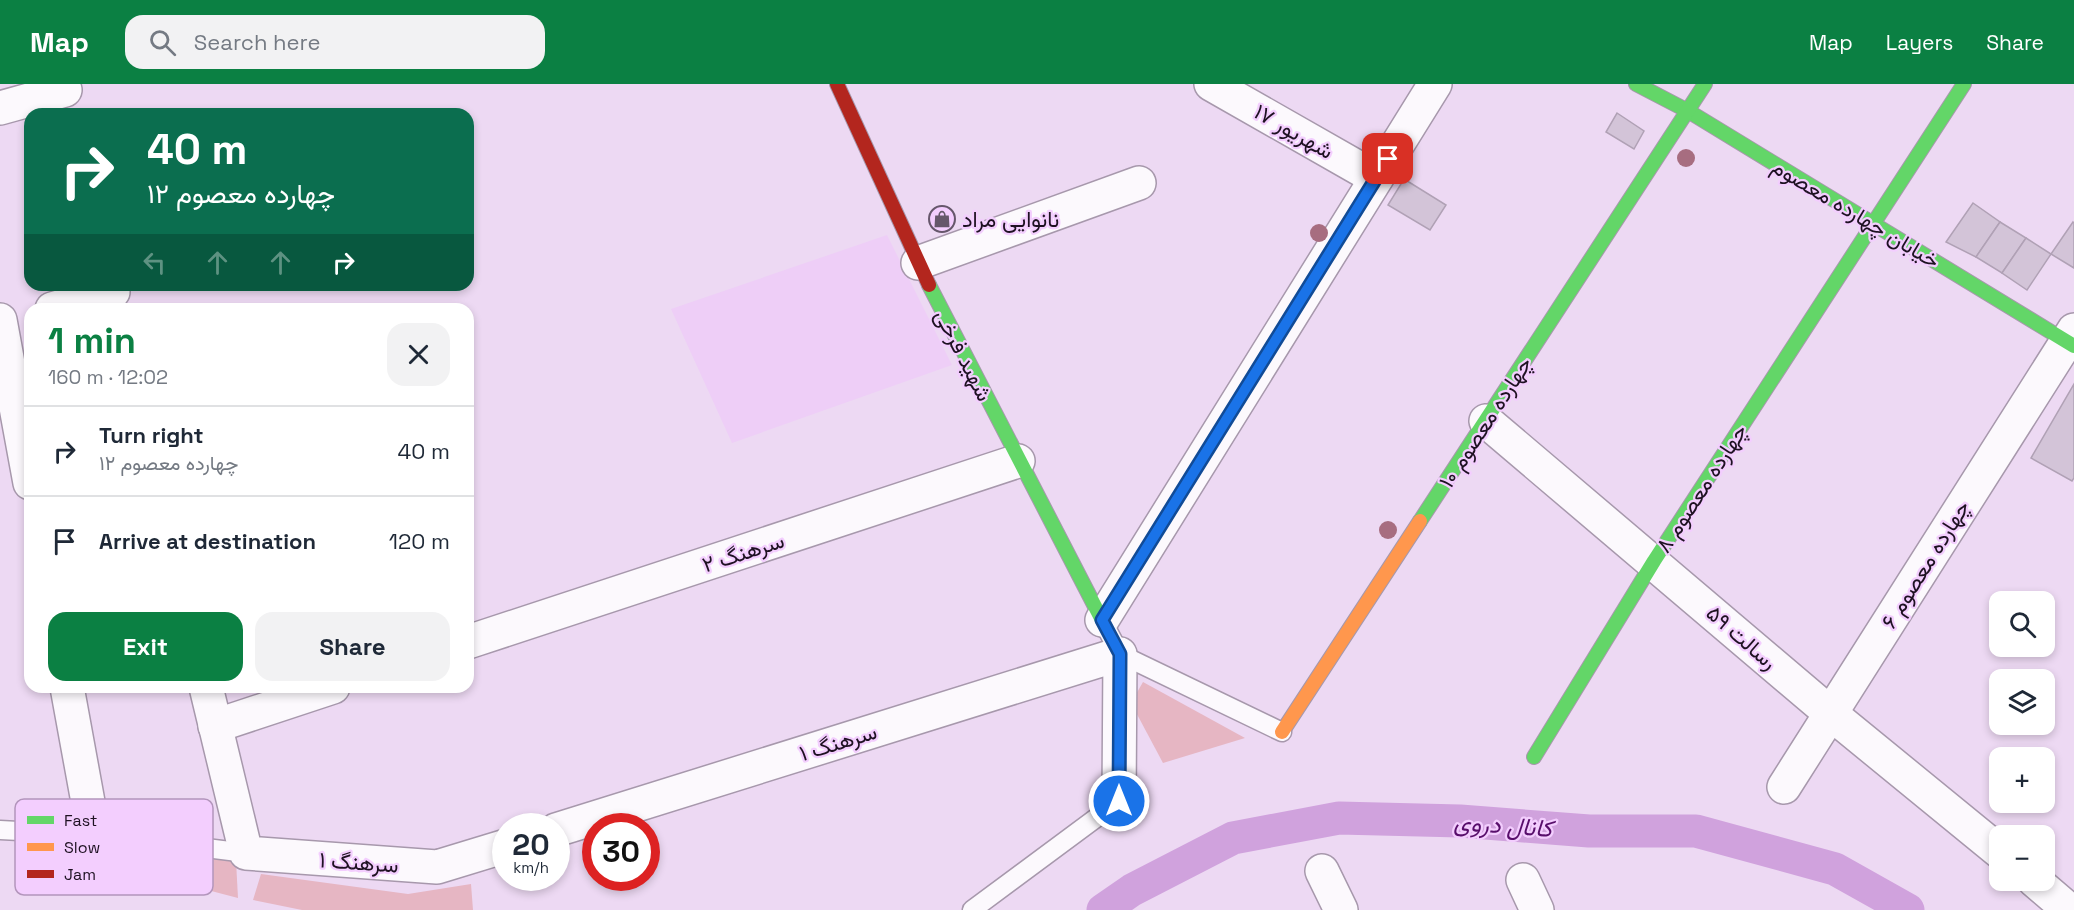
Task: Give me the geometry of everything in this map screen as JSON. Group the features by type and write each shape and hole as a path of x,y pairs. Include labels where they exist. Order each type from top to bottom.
{"street":[{"name":"شهید فرخی","path":"837,84 918,263 1018,461 1102,620"},
{"name":"۱۷ شهریور","path":"1212,84 1376,178"},
{"path":"1102,620 1435,84"},
{"name":"خیابان چهارده معصوم","path":"1636,84 1688,111 1873,223 2072,339"},
{"name":"چهارده معصوم ۱۰","path":"1282,732 1705,84"},
{"name":"چهارده معصوم ۸","path":"1534,757 1654,561 1965,84"},
{"path":"0,108 67,96"},
{"path":"918,263 1139,183"},
{"path":"79,303 114,295"},
{"path":"8,320 24,439"},
{"name":"چهارده معصوم ۶","path":"1784,787 1830,712 2072,339"},
{"name":"رسالت ۵۹","path":"1486,421 1830,712 1989,843"},
{"name":"سرهنگ ۲","path":"474,640 1018,461"},
{"path":"1119,801 1120,654"},
{"name":"سرهنگ ۱","path":"570,826 1120,654"},
{"path":"68,693 88,799"},
{"path":"207,693 246,853"},
{"path":"215,726 315,693"},
{"name":"سرهنگ ۱","path":"246,853 437,867 492,850"},
{"path":"1322,871 1341,910"},
{"path":"1524,880 1537,910"},
{"path":"2047,891 2069,910"}],"lane":[{"path":"1102,620 1120,654 1282,732"},
{"path":"972,910 1119,801"},
{"path":"0,831 15,831"},
{"path":"213,849 246,853"}],"shaded area":[{"path":"887,235 952,365 732,443 671,309"},
{"path":"1143,682 1245,738 1163,763 1131,703"},
{"path":"213,858 236,861 238,898 213,891"},
{"path":"261,874 408,894 471,884 473,910 302,910 253,900"}],"building":[{"path":"1617,113 1644,131 1634,149 1606,132"},
{"path":"1404,179 1446,205 1430,230 1388,205"},
{"path":"1973,203 2000,222 1976,257 1946,242"},
{"path":"2000,222 2026,238 2002,273 1976,257"},
{"path":"2074,223 2074,268 2051,254"},
{"path":"2026,238 2051,254 2027,290 2002,273"},
{"path":"2074,384 2074,478 2072,481 2031,458"}],"waterway":[{"name":"کانال دروی","path":"1103,910 1132,890 1233,838 1339,818 1460,821 1589,831 1696,831 1835,869 1908,910"}],"traffic: fast":[{"path":"1636,84 1688,111 2074,346"},
{"path":"1420,521 1705,84"},
{"path":"1534,757 1654,561 1964,84"},
{"path":"929,285 1102,620"}],"traffic: slow":[{"path":"1282,732 1420,521"}],"traffic: jam":[{"path":"837,84 929,285"}],"place":[{"name":"نانوایی مراد","path":"942,219"}],"route":[{"path":"1119,801 1120,654 1102,620 1388,159"}]}
